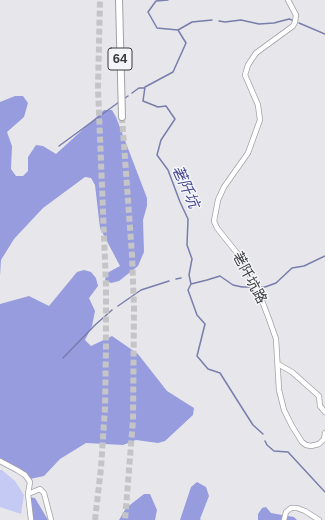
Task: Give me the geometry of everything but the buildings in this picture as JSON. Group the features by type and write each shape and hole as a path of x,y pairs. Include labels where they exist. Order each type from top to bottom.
{"highway":[{"name":"64","path":"119,0 122,117"}],"street":[{"name":"荖阡坑路","path":"288,0 296,15 293,26 256,53 245,75 258,105 260,120 248,153 224,187 218,200 214,221 217,228 241,258 257,289 269,319 276,339 279,390 284,410 302,442 306,445 315,446 319,444 324,439 325,433"},
{"path":"278,364 292,372 319,396 320,406 325,412"},
{"path":"0,461 18,470 25,475 30,482 28,494 31,520"},
{"path":"28,494 40,489 44,493 51,520"},
{"path":"284,520 286,512 291,508 297,508 319,520"}],"shaded area":[{"path":"15,96 23,96 28,103 24,117 7,132 12,146 11,169 16,176 23,176 28,171 28,157 36,145 43,146 56,154 104,110 112,110 116,117 147,198 147,206 143,220 144,252 138,266 119,281 111,283 105,280 107,273 120,266 100,228 95,185 91,178 85,177 43,208 14,239 1,260 0,276 0,102"},
{"path":"84,270 91,272 96,278 98,286 89,298 95,311 92,326 85,340 91,346 112,336 138,354 167,391 194,408 193,415 165,441 158,443 136,440 123,445 86,443 60,459 44,476 30,479 0,463 0,304 29,296 49,306 77,272"},
{"path":"0,470 15,481 24,495 21,514 0,507"},
{"path":"197,482 206,487 209,496 200,519 201,520 180,520 191,487"},
{"path":"144,494 150,494 157,510 155,520 119,520 126,508"},
{"path":"29,497 35,498 48,520 33,520"},
{"path":"266,507 271,513 294,517 297,520 258,520 258,514 262,508"}],"waterway":[{"name":"荖阡坑","path":"168,0 156,1 148,12 157,28 178,30 186,43 173,72 145,87 143,101 158,107 166,106 175,119 161,140 157,155 168,170 188,219 187,245 192,259 189,275 191,284 188,290 197,315 205,324 197,356 208,369 220,373 253,425 263,434"},
{"path":"219,21 225,22 241,20 259,24 274,23 289,19 292,20"},
{"path":"178,30 192,22 212,20"},
{"path":"299,23 325,34"},
{"path":"132,93 139,88 145,88"},
{"path":"59,146 119,102"},
{"path":"258,287 265,287 276,283 292,268 304,266 325,256"},
{"path":"191,284 220,276 233,285 255,287"},
{"path":"176,279 181,278"},
{"path":"118,306 141,290 169,281"},
{"path":"63,358 112,310"},
{"name":"荖阡坑","path":"265,441 274,451 288,452 325,492"}],"tunnel":[{"path":"95,520 101,468 105,408 106,345 106,285 98,88 100,0"},
{"path":"122,117 132,255 134,308 133,420 125,520"}]}
